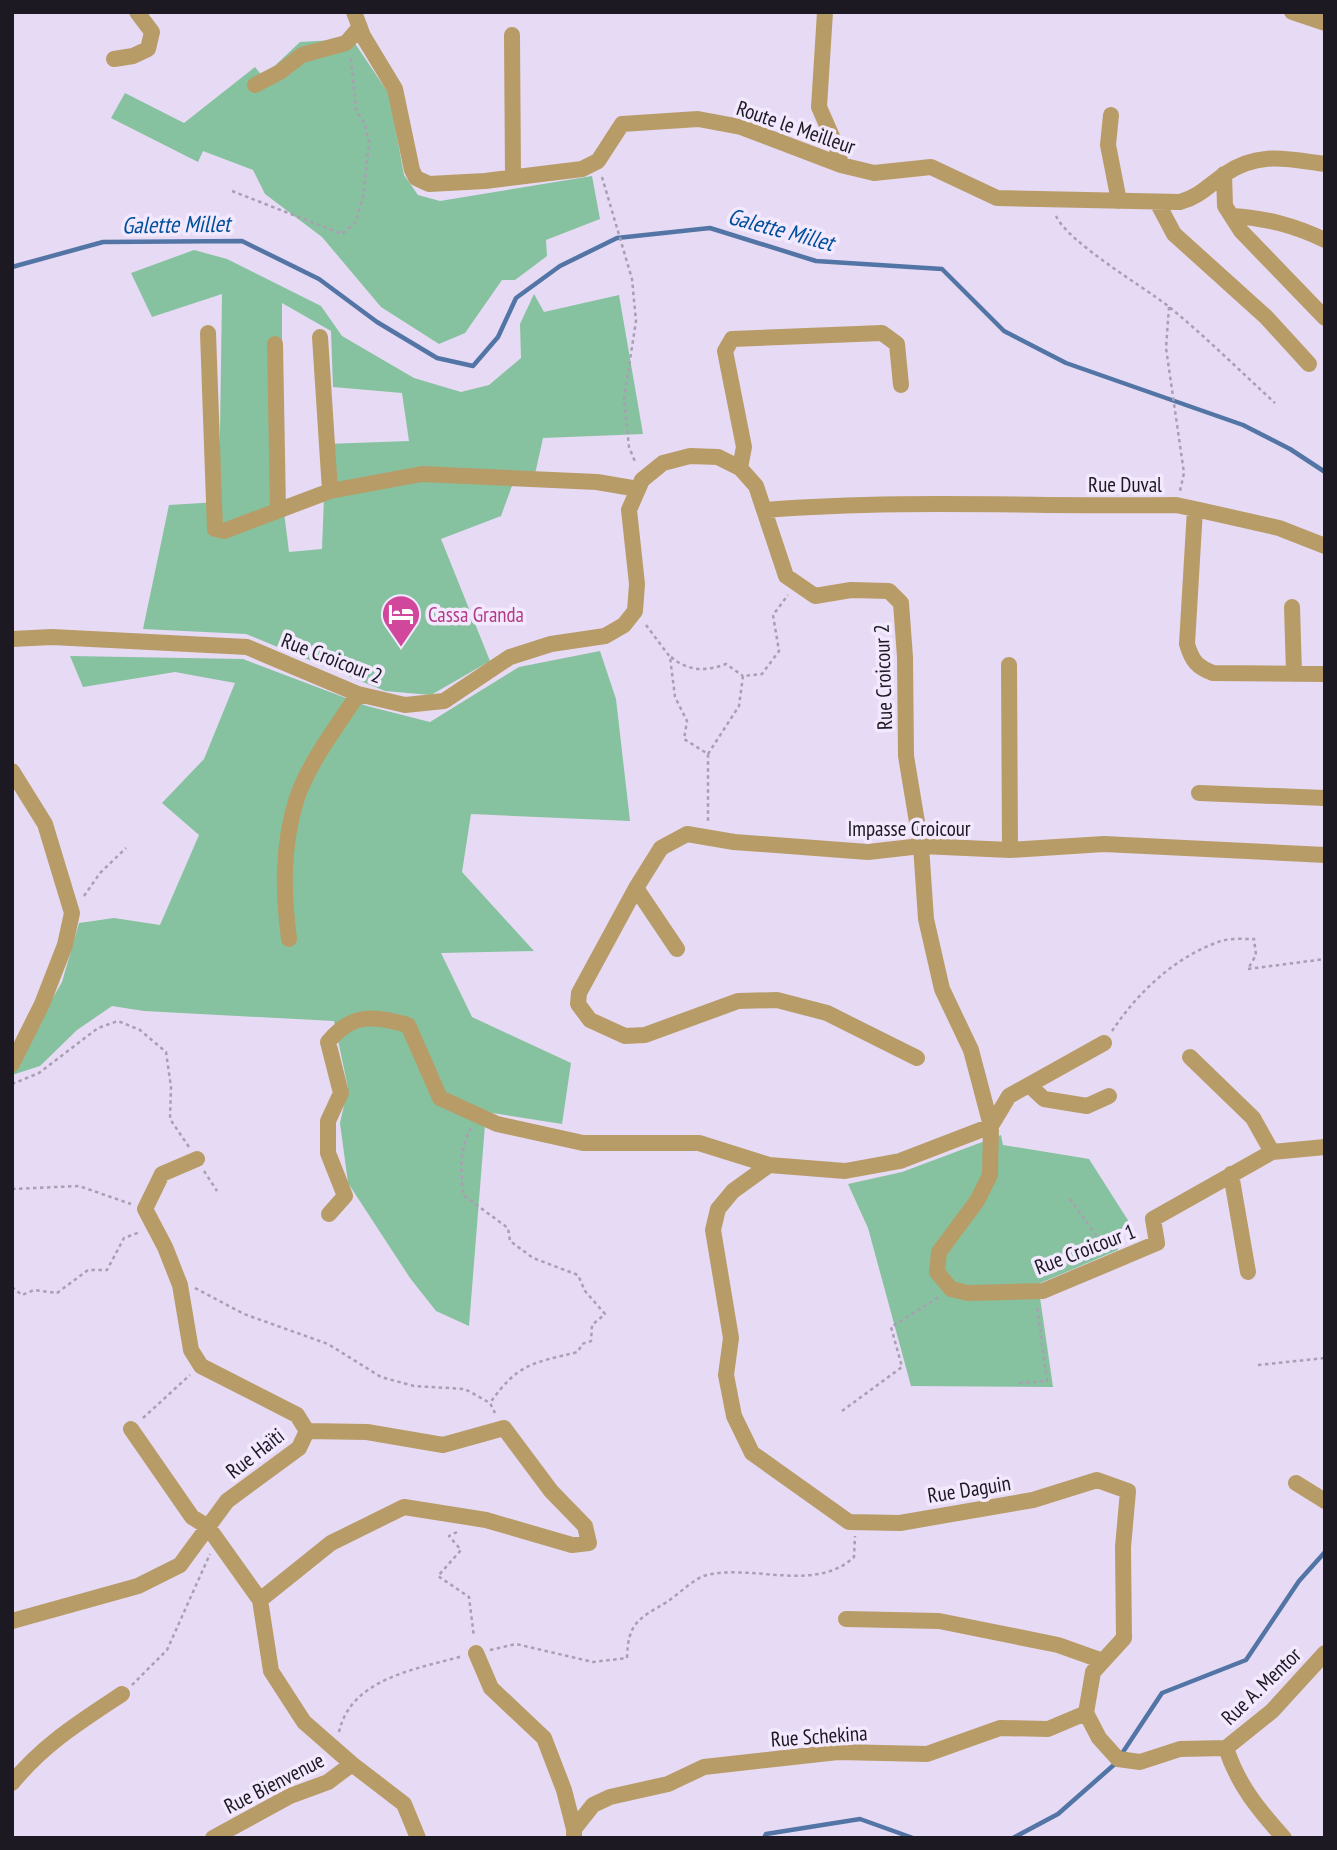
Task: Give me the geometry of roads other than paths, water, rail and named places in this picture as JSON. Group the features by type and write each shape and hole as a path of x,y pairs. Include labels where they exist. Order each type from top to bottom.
{"street":[{"path":"114,59 148,49 152,32 137,12"},
{"path":"825,12 819,107 837,148 841,165"},
{"path":"1292,12 1325,23"},
{"path":"255,85 302,55 346,43 359,25 395,89 416,178 429,184 513,177 512,35"},
{"path":"1111,115 1108,145 1119,201"},
{"name":"Route le Meilleur","path":"513,177 582,169 598,161 622,124 698,119 741,127 841,165 874,173 932,167 997,198 1180,202 1196,198 1224,174 1251,159 1282,158 1325,164"},
{"path":"1224,174 1228,211 1269,263 1325,318"},
{"path":"1157,202 1174,234 1266,317 1309,364"},
{"path":"1228,211 1293,225 1325,240"},
{"path":"208,333 212,524 215,529 225,531 330,491 422,474 640,485 663,463 690,456 718,457 740,468 756,486 766,510"},
{"path":"740,468 744,447 725,351 732,339 882,333 897,344 901,386"},
{"path":"320,337 330,491"},
{"path":"275,344 278,510"},
{"name":"Rue Croicour 2","path":"12,639 52,637 247,647 358,694 405,705 443,701 510,657 551,645 605,636 624,625 635,611 637,584 629,510 640,485"},
{"name":"Rue Duval","path":"766,510 855,502 967,506 1176,505 1279,528 1325,546"},
{"path":"1195,509 1187,644 1191,659 1200,668 1213,673 1325,674"},
{"name":"Rue Croicour 2","path":"766,510 768,527 786,576 795,585 815,596 851,590 889,591 901,603 905,657 905,756 921,846"},
{"path":"1292,607 1294,674"},
{"path":"1009,665 1010,850"},
{"path":"289,939 284,894 286,852 296,800 308,774 358,694"},
{"path":"12,771 45,824 72,913 65,945 42,1004 12,1063"},
{"path":"1199,793 1325,798"},
{"name":"Impasse Croicour","path":"917,1058 827,1013 777,1000 738,1000 645,1035 625,1036 590,1020 578,1004 579,993 660,848 687,834 868,852 921,846 1010,850 1104,844 1325,855"},
{"path":"921,846 926,919 942,989 971,1050 991,1126"},
{"path":"636,888 677,949"},
{"path":"329,1214 345,1196 328,1153 328,1121 341,1093 328,1042 341,1026 375,1016 408,1025 440,1098 497,1124 583,1143 699,1143 769,1165 845,1171 901,1161 991,1126 1009,1096 1104,1043"},
{"path":"1190,1057 1253,1118 1272,1152"},
{"path":"1029,1085 1044,1098 1087,1106 1110,1096"},
{"name":"Rue Croicour 1","path":"991,1126 990,1175 977,1201 939,1252 937,1272 951,1290 968,1293 1043,1291 1157,1243 1153,1219 1272,1152 1325,1147"},
{"name":"Rue Haïti","path":"12,1621 138,1586 180,1564 212,1533 227,1501 299,1448 307,1431 298,1415 201,1366 191,1350 180,1285 148,1214 162,1174 197,1158"},
{"name":"Rue Daguin","path":"769,1165 733,1191 718,1209 713,1230 731,1338 726,1375 734,1416 752,1453 849,1522 900,1523 1033,1500 1097,1480 1128,1491 1124,1547 1124,1638 1093,1672 1086,1713"},
{"path":"1231,1174 1248,1272"},
{"path":"260,1600 331,1543 404,1507 486,1520 572,1545 590,1543 585,1525 551,1491 504,1428 443,1445 367,1432 307,1431"},
{"path":"131,1429 192,1517 212,1533 260,1600 271,1671 304,1722 404,1804 418,1838"},
{"path":"1296,1483 1325,1501"},
{"path":"846,1619 939,1621 1058,1645 1103,1661"},
{"path":"476,1653 491,1688 544,1738 564,1790 574,1833"},
{"name":"Rue A. Mentor","path":"1226,1748 1272,1711 1325,1653"},
{"path":"12,1783 35,1755 61,1733 122,1694"},
{"path":"1086,1713 1099,1738 1118,1759 1140,1762 1180,1749 1226,1748 1235,1776 1249,1799 1284,1838"},
{"name":"Rue Schekina","path":"574,1833 593,1805 610,1797 668,1784 704,1767 838,1752 927,1755 1000,1728 1048,1729 1086,1713"},
{"name":"Rue Bienvenue","path":"213,1838 289,1797 328,1782 352,1764"}],"waterway":[{"name":"Galette Millet","path":"12,267 103,242 242,241 319,279 377,322 437,358 473,366 498,337 516,298 560,266 617,238 710,228 816,261 942,269 1004,331 1066,363 1243,425 1290,449 1325,472"},
{"path":"1121,1755 1162,1693 1246,1660 1299,1581 1325,1552"},
{"path":"1013,1838 1058,1814 1116,1763"},
{"path":"764,1838 766,1834 860,1819 913,1838"}],"place":[{"name":"Cassa Granda","path":"401,648"}]}
